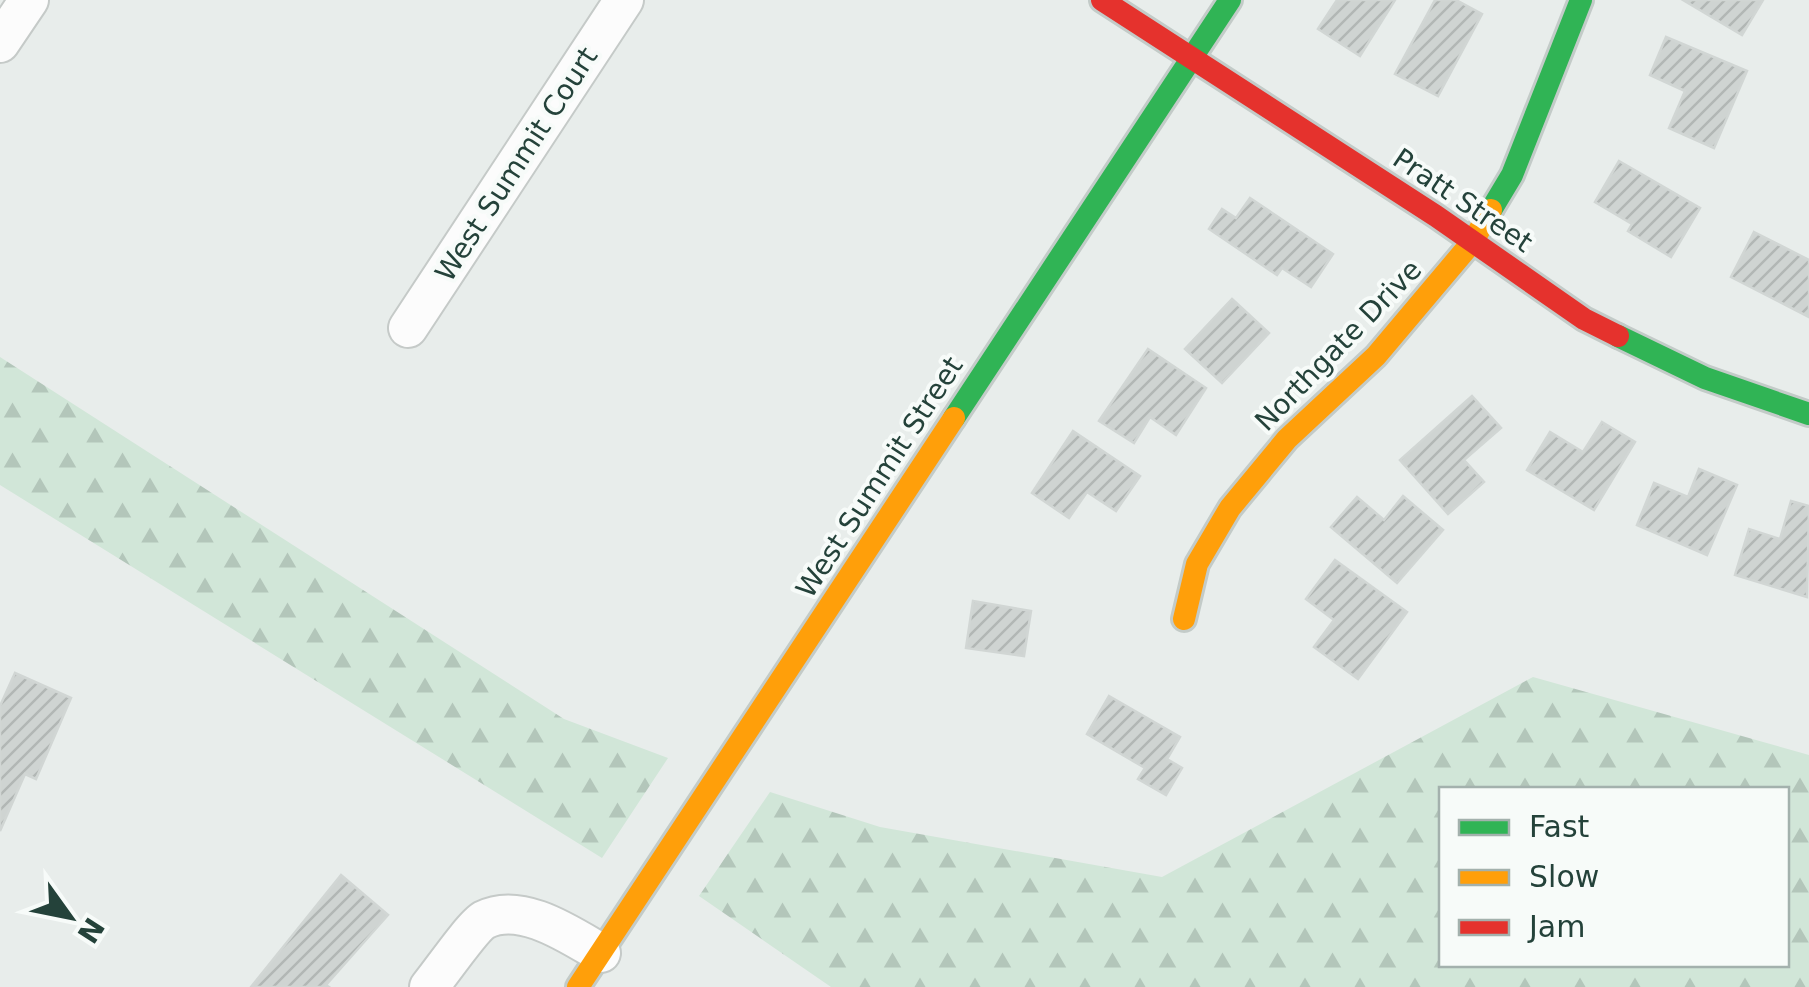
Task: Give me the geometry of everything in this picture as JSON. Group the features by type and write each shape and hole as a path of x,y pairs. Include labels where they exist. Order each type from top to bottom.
{"street":[{"path":"0,44 29,0"},
{"name":"West Summit Court","path":"408,328 624,0"},
{"name":"Pratt Street","path":"1102,0 1473,241 1584,319 1705,378 1809,414"},
{"name":"West Summit Street","path":"578,987 1230,0"},
{"name":"Northgate Drive","path":"1184,620 1197,564 1230,508 1287,439 1376,356 1473,241 1512,175 1581,0"},
{"path":"429,987 483,921 517,914 562,930 601,953"}],"green space":[{"path":"0,357 564,719 668,758 602,858 0,485"},
{"path":"1533,677 1809,755 1809,987 831,987 699,896 770,792 880,827 1162,877"}],"building":[{"path":"1337,0 1395,0 1360,56 1318,29"},
{"path":"1435,0 1456,0 1482,14 1438,96 1395,74"},
{"path":"1683,0 1763,0 1742,35"},
{"path":"1666,37 1747,71 1714,148 1669,128 1685,91 1650,75"},
{"path":"1619,161 1700,208 1671,257 1628,231 1632,224 1595,202"},
{"path":"1250,198 1333,254 1311,287 1282,268 1277,275 1209,229 1222,209 1236,218"},
{"path":"1754,232 1809,260 1809,317 1731,277"},
{"path":"1232,299 1269,333 1222,383 1185,349"},
{"path":"1148,349 1206,388 1176,435 1150,417 1134,443 1099,421"},
{"path":"1472,396 1501,428 1464,460 1484,482 1448,514 1400,460"},
{"path":"1602,422 1635,442 1594,510 1527,470 1550,432 1583,452"},
{"path":"1073,431 1140,476 1116,511 1087,492 1069,518 1032,493"},
{"path":"1699,469 1737,485 1707,555 1637,525 1654,483 1688,497"},
{"path":"1403,496 1443,530 1397,583 1331,527 1357,497 1384,520"},
{"path":"1791,501 1809,506 1807,597 1735,575 1749,529 1780,539"},
{"path":"1335,560 1407,612 1358,679 1314,647 1334,620 1306,599"},
{"path":"973,601 1031,611 1024,656 966,648"},
{"path":"15,673 71,698 36,779 25,774 0,831 0,706"},
{"path":"1109,696 1180,737 1167,759 1182,768 1166,795 1138,779 1145,768 1087,734"},
{"path":"341,875 388,915 326,985 329,987 251,987"}],"traffic: fast":[{"path":"954,418 1230,0"},
{"path":"1491,210 1512,175 1581,0"},
{"path":"1618,336 1705,378 1809,414"}],"traffic: slow":[{"path":"1184,619 1197,564 1230,508 1287,439 1376,356 1473,241 1491,210"},
{"path":"578,987 954,418"}],"traffic: jam":[{"path":"1102,0 1436,216 1584,319 1618,336"}]}
